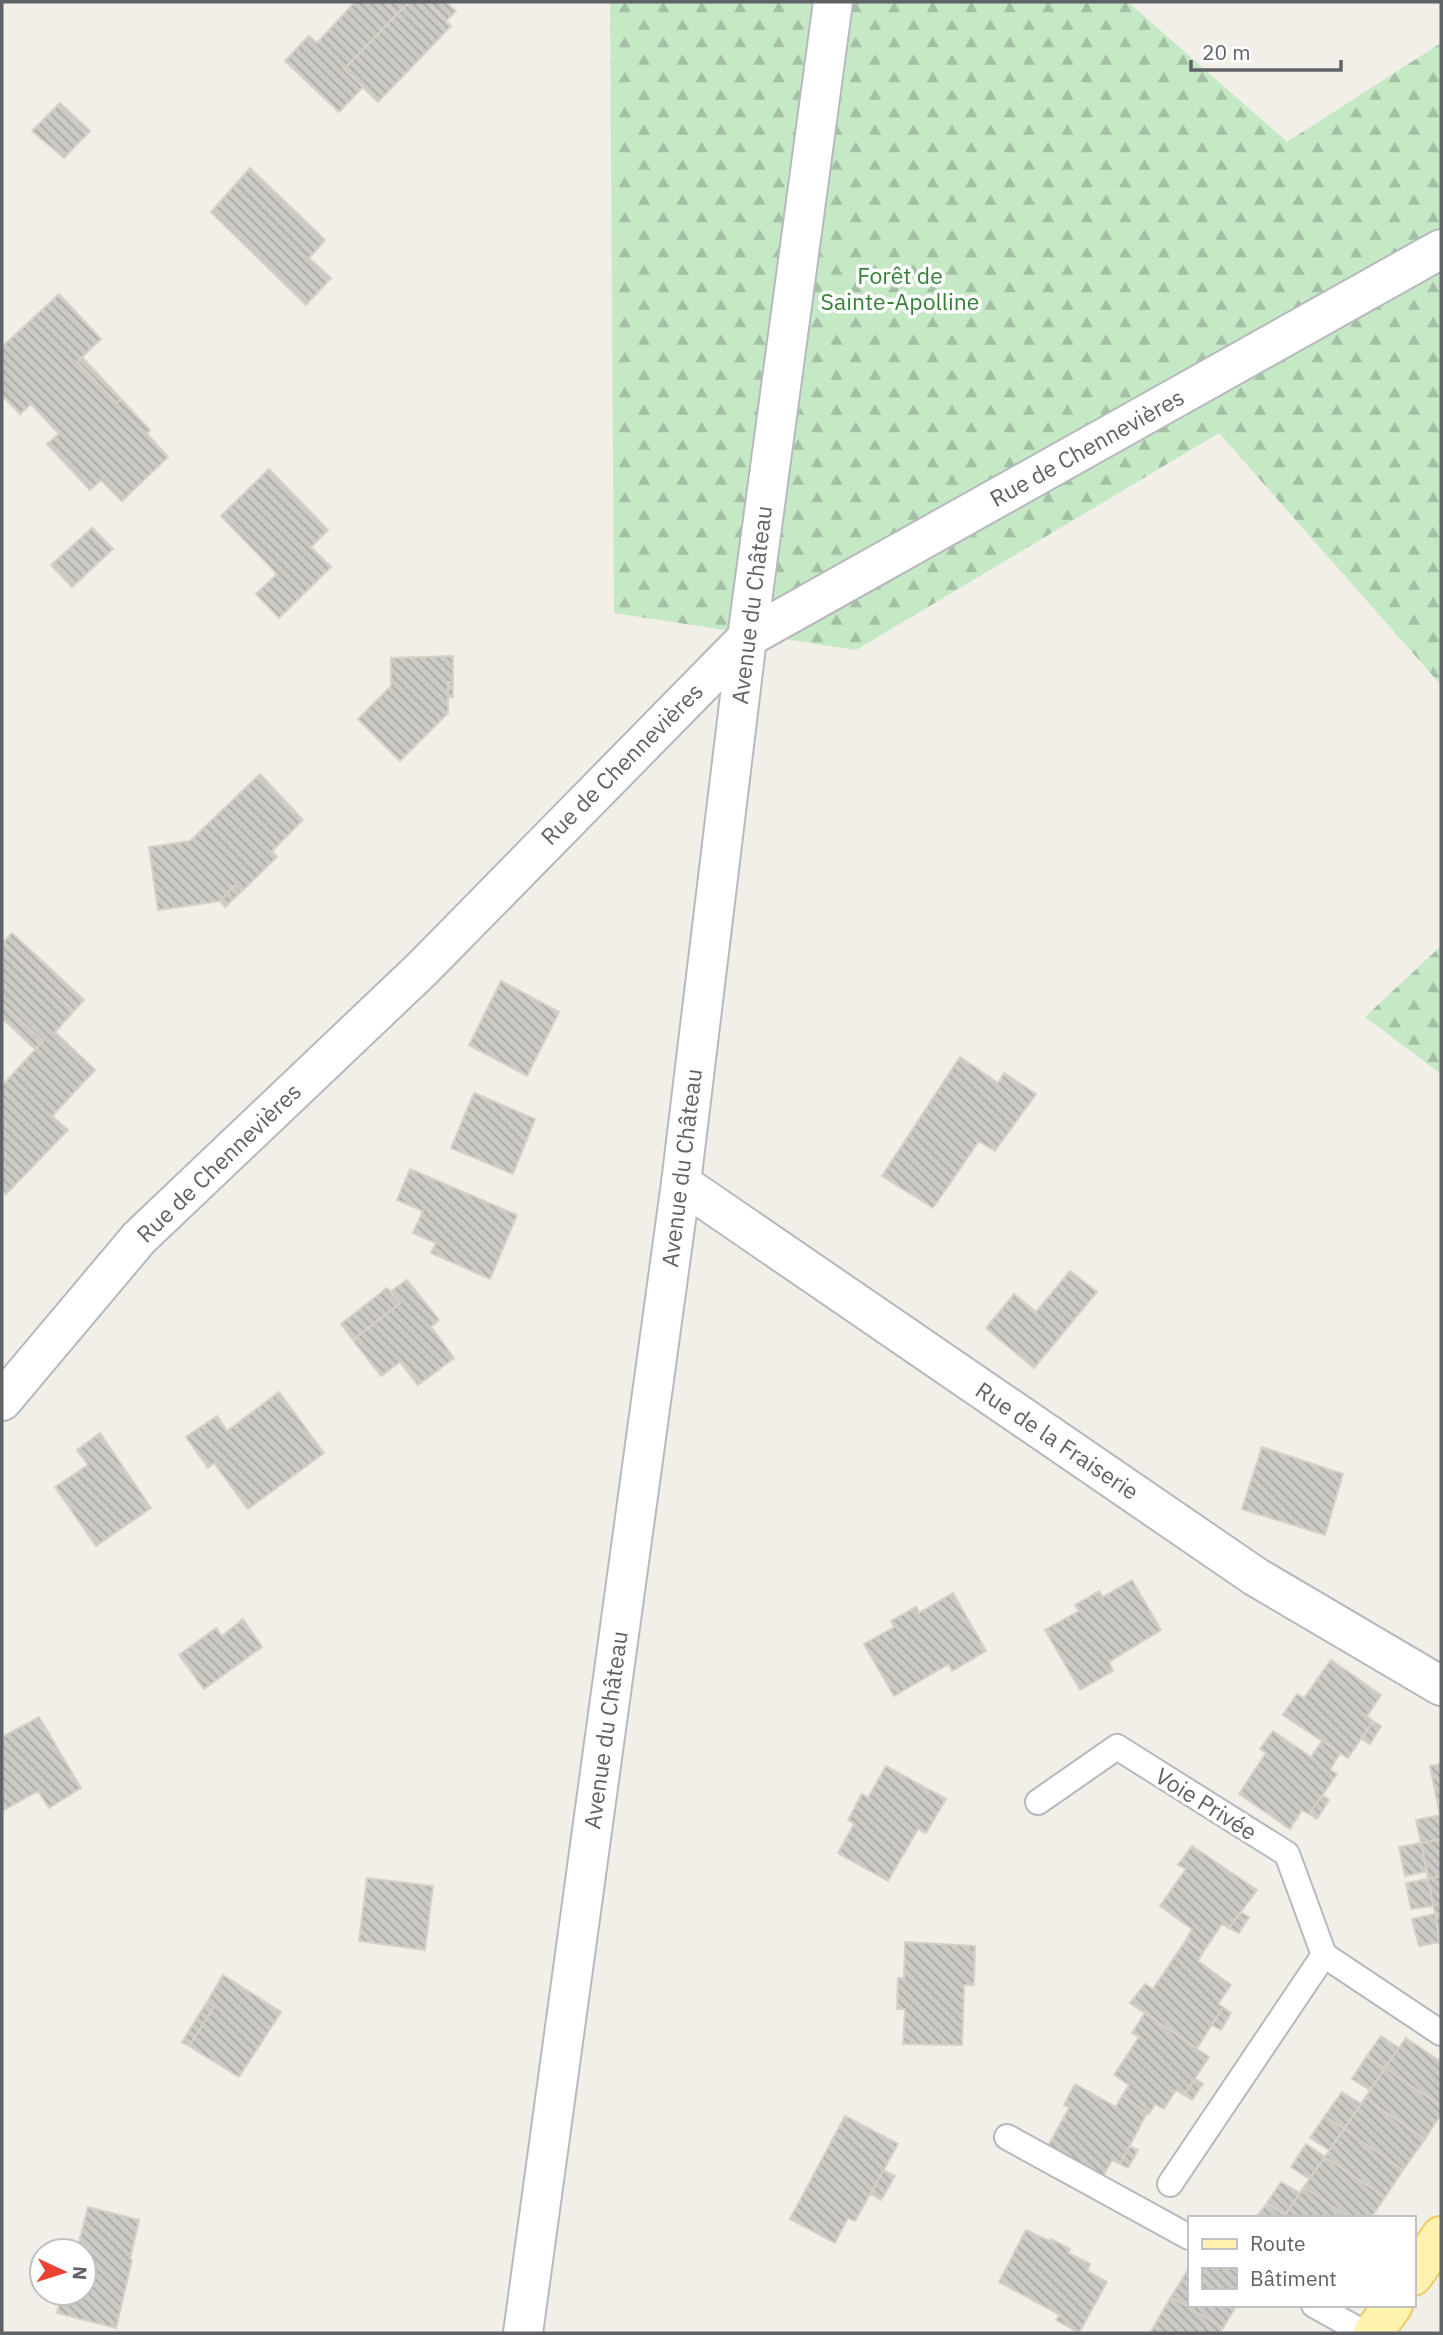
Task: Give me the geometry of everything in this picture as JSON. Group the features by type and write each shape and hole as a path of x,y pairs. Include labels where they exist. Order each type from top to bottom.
{"main road":[{"path":"1415,2273 1441,2236"},
{"path":"1373,2333 1392,2307"}],"street":[{"name":"Avenue du Château","path":"523,2333 681,1184 747,638 833,2"},
{"name":"Rue de Chennevières","path":"2,1401 139,1238 423,968 747,638 1441,249"},
{"name":"Rue de la Fraiserie","path":"681,1184 1256,1577 1441,1686"}],"lane":[{"name":"Voie Privée","path":"1038,1802 1117,1747 1287,1854 1324,1955"},
{"path":"1170,2184 1324,1955 1441,2033"},
{"path":"1007,2137 1188,2236"},
{"path":"1318,2307 1364,2333"}],"green space":[{"name":"Forêt de Sainte-Apolline","path":"610,2 1128,2 1287,142 1441,43 1441,685 1219,433 856,650 614,613"},
{"path":"1441,946 1441,1074 1365,1017"}],"building":[{"path":"355,2 384,2 397,14 344,69 363,87 339,112 285,61 309,36 317,43"},
{"path":"384,2 409,2 397,14"},
{"path":"409,2 427,2 451,26 378,102 344,69"},
{"path":"427,2 445,2 456,11 446,21"},
{"path":"60,103 90,131 64,158 32,131"},
{"path":"250,168 325,240 309,258 331,278 306,305 211,212"},
{"path":"59,294 101,339 77,362 117,403 121,399 150,430 147,434 168,457 122,501 101,480 90,490 47,444 59,434 31,404 20,414 2,395 2,347"},
{"path":"82,357 121,399 117,403 77,362"},
{"path":"269,469 328,530 311,547 331,567 279,618 256,594 277,574 221,516"},
{"path":"92,528 113,549 72,587 51,565"},
{"path":"453,656 453,682 448,682 448,713 400,761 358,719 391,686 391,658"},
{"path":"448,682 453,682 453,697 448,696"},
{"path":"260,774 303,820 272,851 277,857 242,891 235,885 220,901 158,910 149,847 190,841"},
{"path":"235,885 242,891 225,907 220,901"},
{"path":"12,933 84,1000 74,1011 3,943"},
{"path":"3,943 74,1011 55,1032 95,1070 52,1116 68,1130 6,1194 2,1190 2,1086 43,1041 2,1003"},
{"path":"501,981 559,1012 527,1076 469,1045"},
{"path":"2,1003 43,1041 35,1049 2,1018"},
{"path":"960,1057 998,1083 1004,1073 1036,1094 995,1151 979,1141 933,1208 882,1176"},
{"path":"474,1093 535,1119 513,1174 451,1148"},
{"path":"410,1169 517,1215 490,1279 431,1253 436,1243 413,1233 423,1211 397,1200"},
{"path":"1070,1271 1097,1292 1034,1368 986,1328 1014,1294 1036,1312"},
{"path":"407,1280 439,1320 431,1327 454,1358 418,1385 400,1362 381,1376 353,1340 400,1303 390,1292"},
{"path":"387,1288 400,1303 353,1340 341,1324"},
{"path":"279,1392 324,1453 248,1509 214,1463 208,1468 186,1437 217,1416 227,1431"},
{"path":"100,1433 151,1508 96,1546 55,1487 88,1465 77,1450"},
{"path":"1262,1447 1343,1474 1325,1535 1242,1509"},
{"path":"1132,1580 1161,1630 1109,1662 1113,1671 1080,1690 1045,1630 1079,1611 1075,1605 1099,1591 1103,1597"},
{"path":"953,1593 986,1651 952,1671 949,1664 894,1696 864,1644 894,1627 891,1621 916,1607 919,1613"},
{"path":"243,1619 262,1647 204,1689 179,1655 216,1628 222,1636"},
{"path":"1331,1660 1381,1695 1367,1716 1373,1721 1348,1758 1283,1715 1297,1694 1304,1698"},
{"path":"39,1717 81,1788 49,1808 38,1791 2,1811 2,1737"},
{"path":"1373,1721 1381,1726 1370,1744 1362,1739"},
{"path":"1273,1731 1311,1757 1322,1741 1340,1753 1330,1770 1337,1774 1309,1814 1302,1810 1290,1829 1239,1794 1266,1753 1260,1749"},
{"path":"1441,1764 1441,1800 1437,1801 1430,1766"},
{"path":"886,1766 946,1799 926,1833 918,1829 888,1881 838,1853 854,1824 848,1820 862,1794 868,1798"},
{"path":"1322,1795 1329,1800 1317,1819 1309,1814"},
{"path":"1441,1800 1441,1815 1440,1816 1437,1801"},
{"path":"1441,1815 1441,1839 1421,1843 1416,1820"},
{"path":"1441,1839 1441,1876 1428,1879 1421,1843"},
{"path":"1421,1843 1427,1871 1405,1876 1399,1847"},
{"path":"1192,1846 1257,1890 1229,1928 1222,1924 1203,1952 1186,1940 1192,1929 1160,1906 1186,1869 1178,1865"},
{"path":"1441,1876 1441,1913 1435,1914 1428,1879"},
{"path":"367,1878 433,1886 425,1950 359,1941"},
{"path":"1428,1879 1433,1906 1411,1909 1406,1883"},
{"path":"1240,1912 1249,1917 1239,1933 1229,1928"},
{"path":"1441,1913 1441,1947 1435,1914"},
{"path":"1435,1914 1440,1942 1419,1946 1412,1919"},
{"path":"1186,1940 1203,1952 1198,1961 1231,1985 1218,2004 1223,2007 1197,2048 1130,2003 1145,1984 1153,1989"},
{"path":"905,1942 975,1946 974,1985 964,1985 962,2045 903,2044 905,2009 897,2009 898,1978 904,1978"},
{"path":"223,1975 281,2012 239,2077 189,2046 214,2007 207,2002"},
{"path":"207,2002 214,2007 189,2046 182,2042"},
{"path":"1223,2007 1231,2013 1221,2030 1212,2025"},
{"path":"1145,2013 1209,2057 1184,2095 1176,2090 1164,2109 1155,2104 1149,2114 1122,2096 1129,2085 1114,2075 1139,2037 1132,2033"},
{"path":"1381,2036 1399,2048 1385,2068 1367,2056"},
{"path":"1406,2038 1441,2062 1441,2106 1385,2068"},
{"path":"1367,2056 1385,2068 1370,2090 1352,2079"},
{"path":"1385,2068 1441,2106 1441,2114 1425,2139 1365,2098"},
{"path":"1196,2079 1203,2084 1192,2100 1184,2095"},
{"path":"1075,2084 1116,2107 1122,2096 1147,2113 1120,2164 1112,2160 1101,2180 1046,2150 1069,2108 1064,2105"},
{"path":"1342,2092 1361,2104 1344,2129 1325,2116"},
{"path":"1365,2098 1425,2139 1403,2170 1344,2129"},
{"path":"845,2116 898,2144 855,2221 848,2218 835,2243 790,2219"},
{"path":"1325,2116 1344,2129 1329,2150 1310,2138"},
{"path":"1344,2129 1403,2170 1385,2197 1325,2157"},
{"path":"1306,2144 1325,2157 1309,2179 1291,2167"},
{"path":"1129,2146 1138,2150 1128,2168 1120,2164"},
{"path":"1325,2157 1385,2197 1372,2216 1347,2216 1304,2187"},
{"path":"883,2170 895,2176 881,2200 871,2194"},
{"path":"1281,2182 1300,2193 1285,2215 1267,2203"},
{"path":"1304,2187 1347,2216 1286,2216"},
{"path":"1267,2203 1285,2215 1284,2216 1257,2216"},
{"path":"88,2207 139,2220 116,2328 57,2313 58,2307 98,2307 98,2237 80,2237"},
{"path":"1026,2230 1070,2249 1068,2253 1090,2264 1087,2271 1107,2282 1079,2333 1056,2320 1060,2315 999,2282"},
{"path":"1188,2270 1188,2307 1236,2307 1223,2328 1171,2297"},
{"path":"1171,2297 1223,2328 1220,2333 1150,2333"}]}
